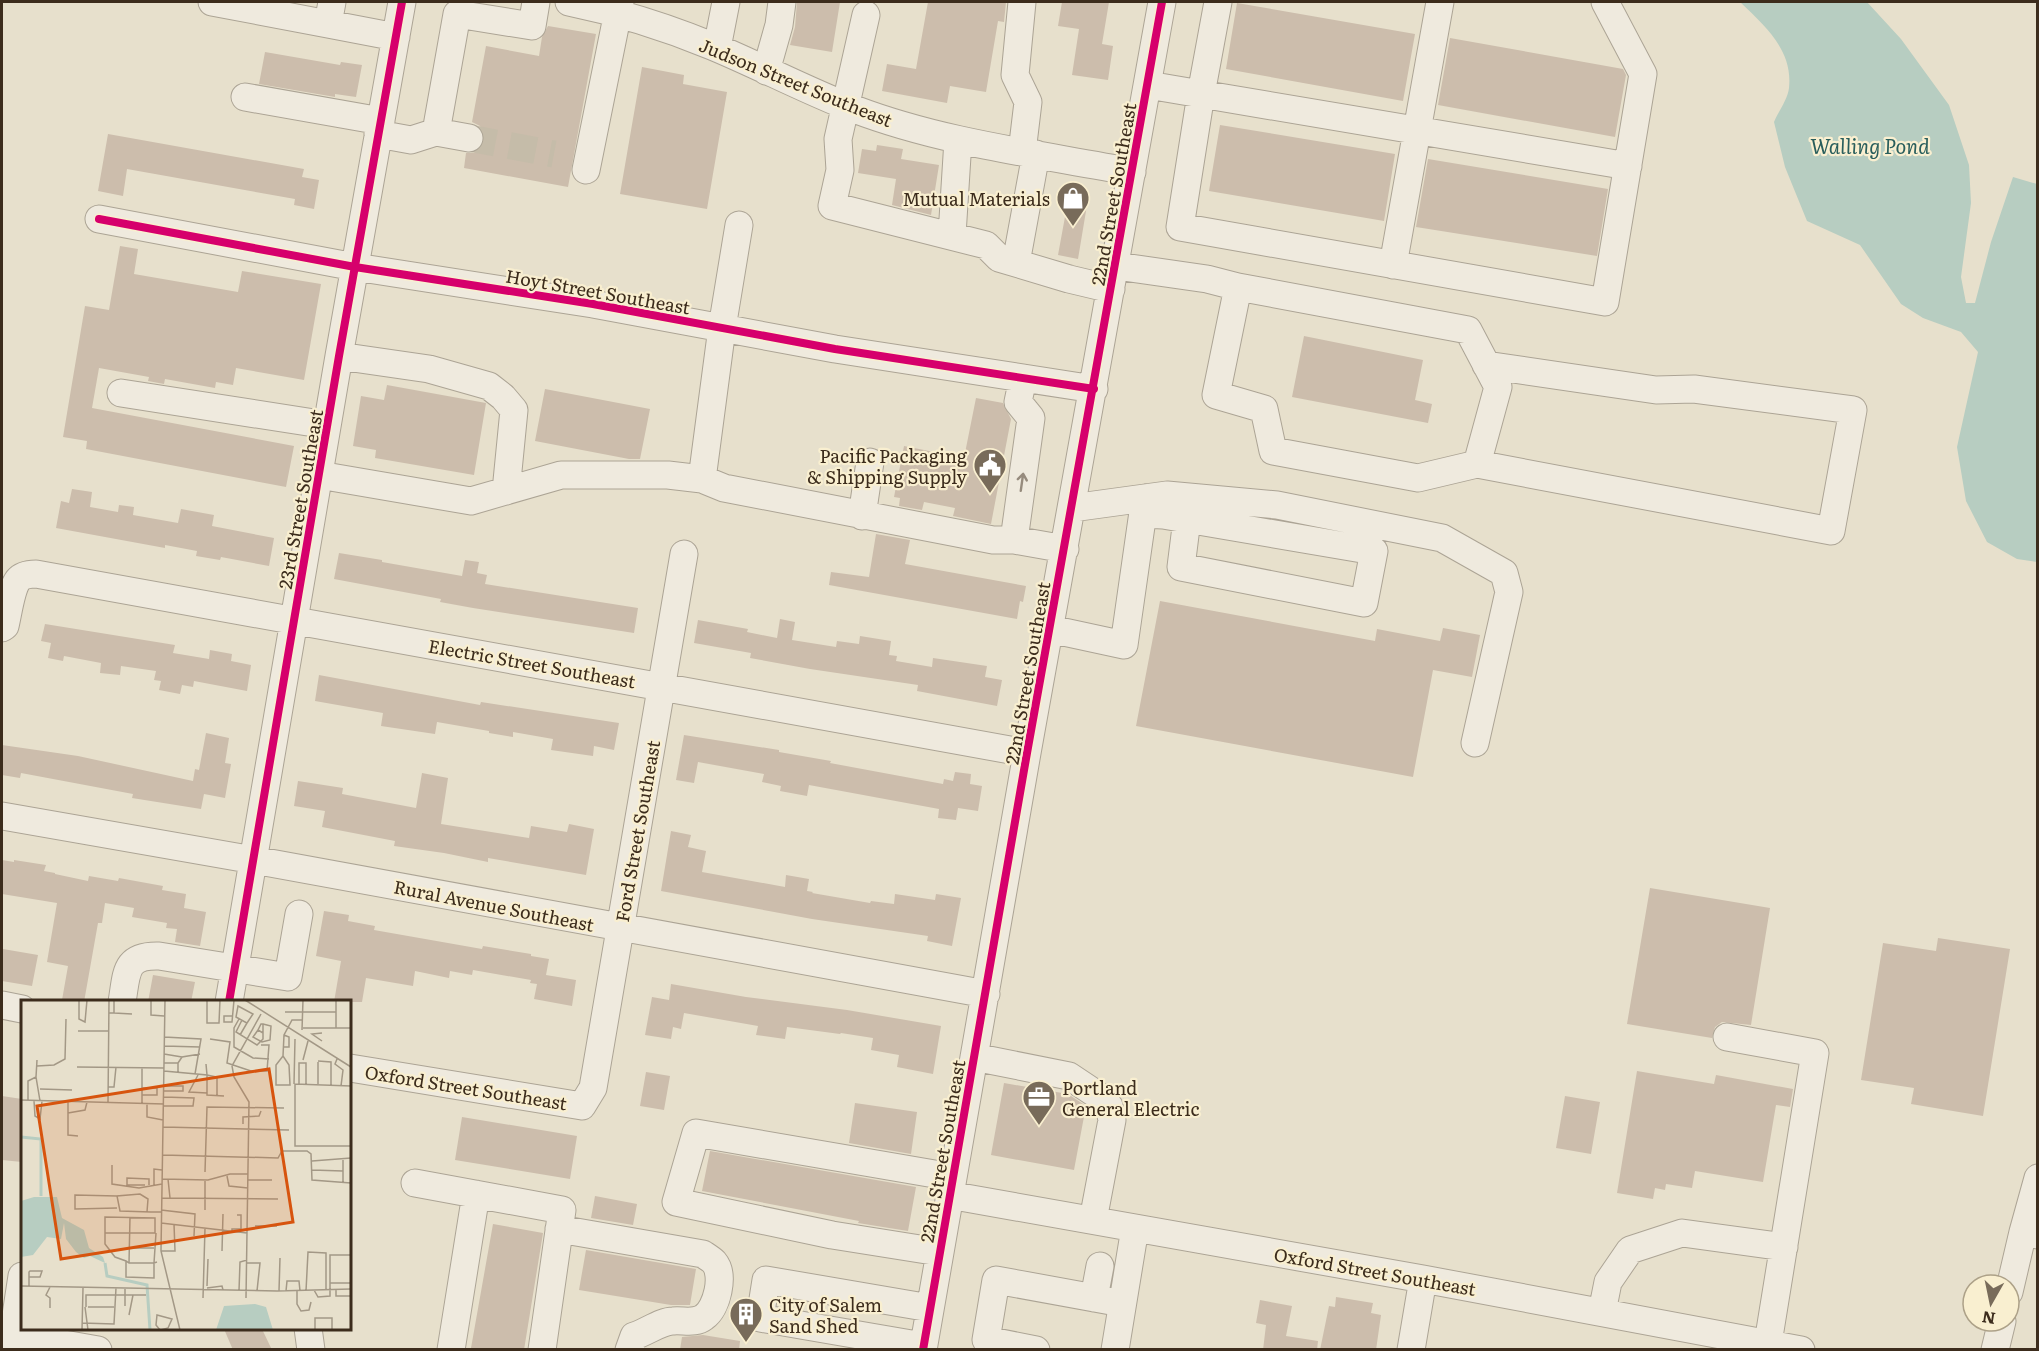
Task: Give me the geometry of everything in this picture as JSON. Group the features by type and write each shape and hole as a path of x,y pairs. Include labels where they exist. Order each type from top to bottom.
{"street":[{"path":"212,2 330,13 396,37"},
{"name":"23rd Street Southeast","path":"229,1000 327,425 402,2"},
{"path":"436,132 457,14 485,10 532,27 536,2"},
{"name":"Judson Street Southeast","path":"569,2 619,8 648,22 717,48 845,105 909,128 958,140 1132,172"},
{"path":"717,48 726,2"},
{"path":"766,71 779,25 782,2"},
{"path":"1016,263 1029,153 1028,102 1015,75 1022,2"},
{"name":"22nd Street Southeast","path":"923,1348 1162,2"},
{"path":"1218,2 1180,227 1605,302 1643,74 1605,2"},
{"path":"1393,265 1417,129 1433,3"},
{"path":"586,170 619,8"},
{"path":"866,15 838,139 840,170 832,206 986,245 999,258 1069,279 1114,277 1207,279 1238,287 1468,330 1498,387 1477,464"},
{"path":"1148,85 1628,166"},
{"path":"245,97 380,128 411,140 436,132 469,138"},
{"path":"952,235 958,140"},
{"name":"Hoyt Street Southeast","path":"99,219 355,267 593,304 835,349 1094,389"},
{"path":"702,479 722,328 739,225"},
{"path":"1238,287 1216,395 1264,408 1273,451 1418,478 1477,464 1831,531 1853,410 1694,389 1656,390 1486,365"},
{"path":"339,356 429,369 489,386 503,397 514,410 506,491"},
{"path":"1014,540 1031,418 1018,402 1023,378"},
{"path":"121,393 327,425"},
{"path":"862,516 870,462"},
{"path":"319,475 471,501 561,475 668,475 702,479 723,489 862,516 993,540 1014,540 1065,549"},
{"path":"1144,506 1169,495 1277,505 1442,538 1504,573 1509,592 1475,743"},
{"path":"1072,508 1144,506 1187,519 1374,551 1364,603 1181,567 1187,519"},
{"path":"1050,629 1124,645 1144,506"},
{"name":"Ford Street Southeast","path":"582,1106 593,1088 684,554"},
{"name":"Electric Street Southeast","path":"2,628 5,626 18,579 27,574 36,574 1027,753"},
{"name":"Rural Avenue Southeast","path":"2,816 986,994"},
{"path":"122,1000 128,970 133,962 142,956 159,956 288,977 298,914"},
{"path":"2,1005 21,1009"},
{"path":"1727,1037 1815,1053 1767,1343"},
{"path":"974,1057 1069,1076 1099,1096 1108,1106 1112,1120 1093,1220"},
{"name":"Oxford Street Southeast","path":"351,1068 582,1106"},
{"name":"Oxford Street Southeast","path":"939,1252 832,1235 676,1202 696,1132 951,1186 1093,1220 1801,1350"},
{"path":"2016,1273 2030,1233 2037,1178"},
{"path":"415,1183 562,1210 542,1350"},
{"path":"451,1350 476,1194"},
{"path":"1115,1350 1135,1228"},
{"path":"559,1229 703,1254 716,1263 720,1279 714,1307 703,1318 692,1322 663,1323 634,1336 629,1350"},
{"path":"1602,1312 1608,1282 1630,1250 1682,1233 1784,1247"},
{"path":"1094,1298 1100,1266"},
{"path":"1411,1350 1423,1279"},
{"path":"923,1348 760,1318 766,1280 930,1308"},
{"path":"1036,1350 986,1340 996,1280 1122,1303"},
{"path":"21,1282 10,1342 98,1350"},
{"path":"308,1330 311,1350"},
{"path":"1995,1350 1999,1333"}],"water":[{"name":"Walling Pond","path":"1740,2 1867,2 1901,39 1949,105 1969,165 1971,203 1961,277 1966,303 1975,303 1991,242 2013,177 2037,184 2037,562 2017,559 1987,542 1966,501 1957,447 1978,352 1961,332 1923,318 1901,304 1860,245 1807,221 1785,167 1774,122 1789,88 1787,62 1782,50 1768,30"}],"building":[{"path":"797,2 840,2 832,52 790,45 795,27"},
{"path":"928,2 1006,2 1004,22 998,21 986,92 950,86 947,103 882,91 887,64 916,69"},
{"path":"1062,2 1109,2 1102,44 1113,46 1108,80 1072,75 1079,29 1058,26"},
{"path":"1237,3 1415,34 1403,101 1226,69"},
{"path":"548,26 596,34 568,187 464,168 466,153 474,153 481,149 485,140 480,126 472,122 486,46 539,56 542,37"},
{"path":"1450,38 1623,69 1626,75 1615,137 1438,105"},
{"path":"265,52 340,65 341,62 362,65 356,97 335,94 335,97 259,84"},
{"path":"642,67 684,75 683,84 727,92 707,209 620,194"},
{"path":"1220,125 1395,154 1384,221 1209,191"},
{"path":"108,134 304,169 302,177 319,180 314,209 294,205 295,199 127,169 123,196 98,191"},
{"path":"877,145 903,149 901,159 939,165 931,215 892,205 896,179 858,173 862,149 876,151"},
{"path":"1428,159 1608,189 1597,256 1416,227"},
{"name":"Mutual Materials","path":"1069,195 1088,199 1078,259 1058,255"},
{"path":"120,246 138,249 134,274 238,292 242,271 321,284 304,380 236,368 233,385 216,382 215,388 165,379 164,384 148,381 149,377 99,368 92,408 294,446 286,487 86,449 87,441 63,437 85,306 109,310"},
{"path":"1304,336 1423,360 1415,400 1432,404 1428,423 1292,397"},
{"path":"387,385 486,403 474,475 375,458 376,450 353,446 361,396 384,400"},
{"path":"545,389 650,409 640,459 629,459 535,441"},
{"path":"976,398 1003,403 1011,419 991,524 953,516 955,508 924,502 922,510 899,506 900,498 894,497 904,446 964,458"},
{"path":"72,489 92,492 90,507 118,512 119,505 134,507 133,515 178,523 181,509 214,515 212,526 274,538 269,566 221,557 220,560 196,556 197,551 165,545 165,548 56,528 61,501 69,503"},
{"path":"876,534 910,540 905,564 1026,586 1023,602 1020,601 1017,619 829,585 831,572 869,577"},
{"path":"339,553 462,576 465,560 479,562 477,573 487,575 485,584 638,608 634,633 473,608 440,602 441,599 334,579"},
{"path":"1160,601 1375,641 1377,629 1440,641 1443,628 1480,635 1472,677 1433,670 1413,777 1136,726"},
{"path":"780,619 795,622 792,640 836,647 837,641 859,644 860,636 891,641 889,655 897,656 896,661 932,667 933,658 987,666 985,677 1002,680 997,706 917,691 918,685 750,658 751,653 694,643 698,620 748,629 747,632 777,638"},
{"path":"45,624 175,645 173,653 209,659 210,650 232,654 231,661 251,665 247,691 194,681 193,687 182,685 180,694 159,690 161,681 154,680 156,671 121,666 120,675 100,673 101,663 64,656 63,661 48,658 51,643 41,641"},
{"path":"319,675 480,705 481,702 619,723 614,750 594,746 593,756 551,750 553,739 513,732 513,737 437,722 435,734 381,726 383,713 315,701"},
{"path":"206,733 229,738 225,763 231,764 225,798 204,794 201,809 132,798 133,794 21,773 20,778 2,775 2,745 78,756 193,781 195,769 199,770"},
{"path":"684,735 779,750 779,752 831,761 830,763 943,784 944,779 953,781 955,772 971,774 970,784 982,786 978,811 958,808 956,820 938,818 939,809 809,785 807,796 780,791 781,786 762,782 764,774 698,762 694,783 676,780"},
{"path":"422,773 448,778 441,824 529,838 531,826 567,832 569,824 594,829 586,875 488,858 488,862 394,846 395,841 322,827 325,811 294,806 298,781 343,788 342,794 416,808"},
{"path":"671,831 691,835 688,847 706,851 702,872 785,887 786,875 809,879 807,891 812,893 870,903 871,901 894,904 895,894 935,900 936,894 961,898 952,946 927,941 928,936 812,919 661,891"},
{"path":"2,860 14,862 14,860 46,865 44,871 88,881 89,876 118,881 119,878 163,886 162,890 186,894 184,908 206,912 200,946 175,942 177,929 166,928 167,923 132,917 134,908 105,903 102,923 98,923 84,1000 62,1000 68,966 47,962 57,903 2,894"},
{"path":"1650,888 1770,908 1751,1025 1722,1022 1715,1027 1712,1038 1627,1024"},
{"path":"324,911 349,915 348,921 375,926 374,930 482,949 483,946 531,954 531,956 549,959 546,975 576,980 572,1006 534,999 537,984 530,983 531,980 473,970 472,975 450,971 449,978 415,971 413,986 366,978 362,1002 351,1002 351,1000 334,1000 341,961 316,956"},
{"path":"1938,938 2010,949 1983,1116 1911,1104 1914,1088 1861,1080 1883,943 1936,951"},
{"path":"3,949 38,955 32,986 2,981"},
{"path":"153,975 195,982 191,1000 148,1000"},
{"path":"671,984 941,1026 933,1074 897,1067 899,1055 871,1050 873,1038 841,1033 787,1027 785,1039 756,1035 758,1026 684,1013 681,1029 673,1027 671,1039 645,1035 652,997 669,1000"},
{"path":"1637,1071 1714,1084 1716,1075 1793,1089 1790,1107 1776,1105 1763,1182 1695,1171 1692,1188 1666,1184 1665,1190 1655,1188 1653,1199 1617,1193"},
{"path":"646,1072 670,1076 664,1110 640,1106"},
{"name":"Portland General Electric","path":"1004,1083 1068,1094 1086,1106 1074,1170 991,1155"},
{"path":"2,1096 21,1099 21,1162 2,1160"},
{"path":"1565,1096 1600,1102 1591,1154 1556,1148"},
{"path":"855,1103 917,1112 911,1154 849,1143"},
{"path":"462,1117 577,1136 570,1179 455,1160"},
{"path":"710,1151 916,1187 908,1231 702,1191"},
{"path":"595,1196 637,1204 633,1225 591,1218"},
{"path":"493,1224 543,1233 524,1350 471,1348"},
{"path":"586,1250 696,1269 690,1305 671,1305 579,1290"},
{"path":"1336,1297 1373,1303 1371,1313 1381,1315 1376,1350 1320,1350 1329,1306 1335,1307"},
{"path":"1260,1300 1292,1306 1286,1336 1318,1341 1317,1350 1263,1350 1266,1325 1256,1323"},
{"path":"224,1330 262,1330 272,1350 233,1350"},
{"path":"703,1335 740,1341 739,1350 680,1350 682,1337"}],"tunnel":[{"path":"469,138 554,154"}],"cycle path":[{"path":"229,1000 402,2"},
{"path":"923,1350 1027,753 1162,2"},
{"path":"99,219 355,267 593,304 835,349 1094,389"}],"place":[{"name":"Mutual Materials","path":"1073,227"},
{"name":"Pacific Packaging & Shipping Supply","path":"990,494"},
{"name":"Portland General Electric","path":"1039,1126"},
{"name":"City of Salem Sand Shed","path":"746,1343"}]}
